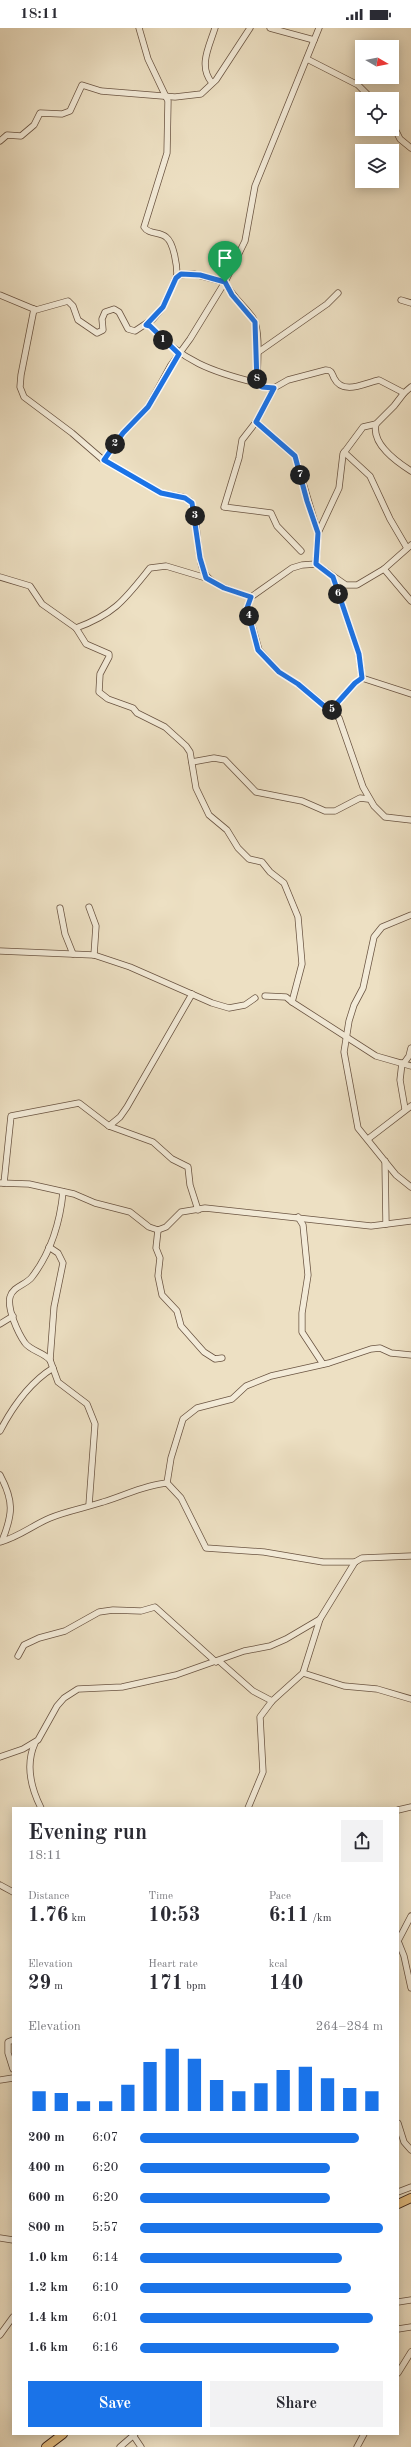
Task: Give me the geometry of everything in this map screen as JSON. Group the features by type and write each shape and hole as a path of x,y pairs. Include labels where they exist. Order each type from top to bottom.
{"main road":[{"path":"399,2204 411,2198"},
{"path":"46,2447 62,2435"}],"street":[{"path":"0,295 34,309 68,301 73,306 78,320 97,333 103,330 103,315 110,308 119,312 130,331 134,331 146,325 163,307 177,275 169,240 164,235 147,231 144,224 167,153 167,95 148,59 139,28"},
{"path":"212,83 205,73 204,64 215,28"},
{"path":"0,141 7,135 21,136 34,125 40,113 62,114 70,111 82,85 101,90 179,97 201,94 212,83 250,28"},
{"path":"270,28 314,40"},
{"path":"104,460 123,433 148,407 179,354 225,282 245,241 255,186 320,28"},
{"path":"307,59 358,85 365,92"},
{"path":"398,136 411,148"},
{"path":"177,275 194,274 225,282 232,295 253,319 257,353 257,383"},
{"path":"257,353 327,304 338,293"},
{"path":"401,300 411,303"},
{"path":"34,309 21,375 22,394 31,404 59,422 104,460 161,493 185,498 192,503 200,558 206,578"},
{"path":"146,325 150,326 179,354 227,375 257,383 262,387 274,388"},
{"path":"301,551 277,526 271,513 224,507 238,462 242,440 256,422 274,388 288,380 326,370 332,372 339,384 348,388 378,380 404,393"},
{"path":"316,564 318,533 339,488 344,452 362,427 376,424 411,387"},
{"path":"256,422 295,456 307,501 318,533"},
{"path":"376,424 374,434 378,440 395,461 411,471"},
{"path":"344,452 370,476 390,519 409,547 384,569 357,585 350,586 333,577 316,564 308,563 292,568 251,597 247,608 258,650 279,672 298,684 336,715 344,727 368,798 385,817 411,820"},
{"path":"76,628 111,612 132,591 150,568 166,566 206,578 224,588 251,597"},
{"path":"384,569 411,600"},
{"path":"0,577 26,583 42,604 76,628 86,644 109,654 109,657 100,674 99,692 108,699 133,708 137,713 165,727 186,746 190,752 196,788 209,816 230,833 242,853 248,859 262,862 267,870 279,878 286,886 298,918 302,961 292,1002"},
{"path":"333,577 359,654 362,678"},
{"path":"362,678 411,694"},
{"path":"330,711 355,683 362,678"},
{"path":"192,762 214,758 226,760 256,792 302,801 325,811 335,811 360,798 368,798"},
{"path":"89,907 96,926 94,955"},
{"path":"60,908 66,934 73,954"},
{"path":"411,915 378,930 371,946 363,988 352,1008 345,1037 344,1060 356,1124 396,1175 411,1187"},
{"path":"0,951 94,955 130,967 212,1003 232,1009 249,1004 255,998"},
{"path":"108,1126 120,1117 128,1107 192,994"},
{"path":"265,996 286,997 345,1037 383,1059 411,1066"},
{"path":"405,1109 400,1080 403,1063 409,1056 411,1048"},
{"path":"198,1210 190,1185 188,1167 172,1159 153,1142 108,1126 79,1103 12,1114 2,1184 35,1185 74,1194 95,1203 126,1210 149,1227 158,1230 166,1227 181,1212 198,1210 205,1208 239,1211 264,1216 298,1217 371,1226 411,1221"},
{"path":"368,1139 405,1109 411,1106"},
{"path":"385,1161 386,1224"},
{"path":"63,1192 59,1226 49,1247 32,1278 12,1293 10,1303 13,1316 26,1344 44,1354 50,1360 61,1385 84,1401 94,1418 90,1505"},
{"path":"298,1217 303,1225 308,1275 302,1313 302,1332 323,1364"},
{"path":"158,1230 156,1248 160,1258 158,1276 162,1296 177,1311 181,1326 204,1352 215,1359 222,1358"},
{"path":"49,1247 58,1253 63,1264 54,1307 50,1360"},
{"path":"0,1324 13,1316"},
{"path":"167,1483 171,1458 184,1419 188,1413 198,1407 232,1399 246,1386 271,1376 323,1364 371,1348 380,1348 391,1353 411,1355"},
{"path":"0,1431 10,1412 30,1385 53,1368"},
{"path":"0,1475 8,1493 11,1510 1,1541"},
{"path":"1,1541 17,1536 49,1518 103,1502 129,1492 167,1483"},
{"path":"167,1483 181,1498 206,1548 264,1552 315,1562 355,1562"},
{"path":"248,1807 263,1772 260,1717 272,1701 303,1673 320,1619 355,1562 362,1558 411,1556"},
{"path":"18,1656 21,1648 29,1642 65,1630 99,1612 113,1610 141,1611 155,1607 253,1691 272,1701"},
{"path":"41,1807 30,1781 31,1757 35,1743 42,1735 57,1706 75,1691 122,1686 188,1671 244,1650 276,1644 320,1619"},
{"path":"303,1673 344,1686 377,1689 411,1699"},
{"path":"0,1757 35,1743"},
{"path":"399,1810 411,1807"},
{"path":"0,1885 12,1891"},
{"path":"399,1939 411,1916"},
{"path":"399,1944 404,1956 411,1988"},
{"path":"12,2040 8,2042 7,2047 12,2064"},
{"path":"0,2080 12,2078"},
{"path":"399,2126 404,2142 411,2150"},
{"path":"399,2192 411,2187"},
{"path":"0,2238 12,2240"},
{"path":"399,2302 411,2300"},
{"path":"0,2335 12,2317"},
{"path":"399,2329 411,2327"},
{"path":"399,2371 411,2352"},
{"path":"120,2447 134,2435 141,2447"},
{"path":"357,2447 363,2435"}],"route":[{"path":"181,274 194,274 225,282 232,295 255,322 257,383 262,387 274,388 256,422 290,450 295,456 307,501 318,533 316,564 333,577 341,606 362,662 362,678 358,679 330,711 298,684 279,672 258,650 247,608 251,597 233,592 206,578 201,564 192,503 185,498 161,493 104,460 123,433 148,407 159,384 179,354 150,326 146,325 163,307 169,297 176,276 181,274"}]}
